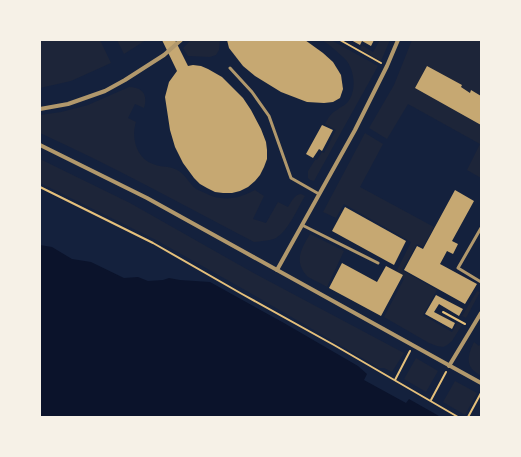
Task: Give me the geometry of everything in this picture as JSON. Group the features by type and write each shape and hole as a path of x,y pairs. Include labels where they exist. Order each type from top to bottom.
{"street":[{"path":"40,109 68,104 105,91 164,55 181,40"},
{"path":"277,270 355,130 387,66 398,40"},
{"path":"40,145 147,198 481,384"},
{"path":"449,366 481,313"}],"lane":[{"path":"230,68 252,92 269,116 291,178 319,194"},
{"path":"302,225 378,263"},
{"path":"481,228 458,268 481,282"}],"path":[{"path":"340,40 387,66"},
{"path":"40,187 153,243 431,400 458,417"},
{"path":"443,312 466,324"},
{"path":"395,380 408,356"},
{"path":"431,400 444,377"},
{"path":"468,417 481,393"}],"shaded area":[{"path":"40,40 100,40 111,63 71,81 40,88"},
{"path":"117,40 146,40 124,54"},
{"path":"191,40 220,40 219,50 216,55 210,57 188,56 183,48"},
{"path":"322,40 331,40 378,66 314,181 308,178 308,171 322,152 324,153 336,130 325,124 331,114 347,103 352,93 354,82 351,70 346,60"},
{"path":"380,40 390,40 381,61 360,49 362,45 373,52"},
{"path":"412,40 481,40 481,178 467,170 480,144 408,104 387,139 369,128 394,85"},
{"path":"129,87 138,88 145,96 144,108 135,104 128,118 136,122 134,134 136,146 142,157 156,165 176,169 184,175 196,189 211,196 218,198 230,198 242,196 255,190 264,196 253,219 266,223 278,202 288,207 297,196 301,194 305,196 285,230 276,238 271,240 254,242 121,172 40,133 40,115 61,112 88,105"},
{"path":"365,133 383,144 360,187 434,227 423,247 417,244 402,270 437,290 423,315 452,332 457,323 462,325 452,341 443,347 429,343 384,317 404,279 395,274 411,242 344,204 336,218 323,212"},
{"path":"40,159 130,203 250,271 404,353 392,372 384,368 379,368 156,240 40,183"},
{"path":"310,234 344,251 327,287 307,276 300,265 300,255"},
{"path":"40,245 52,247 72,259 91,262 124,278 138,277 148,281 169,278 210,282 358,366 367,374 364,380 406,403 409,399 439,416 40,417"},
{"path":"477,291 480,292 466,318 462,316"},
{"path":"474,342 479,346 481,343 481,376 473,370 469,363 470,352"},
{"path":"416,358 438,371 426,392 404,379"},
{"path":"455,381 477,393 465,415 443,402"}],"building":[{"path":"162,40 175,40 188,66 201,66 222,77 243,98 251,110 266,142 267,159 260,175 248,187 232,193 215,192 200,184 183,163 175,147 170,130 165,97 169,82 177,71"},
{"path":"227,40 305,40 333,62 341,75 343,89 340,98 333,102 307,102 281,92 255,76 243,66 229,48"},
{"path":"351,40 374,40 371,46 362,41 360,45"},
{"path":"427,66 462,85 461,87 470,93 471,90 481,96 481,125 415,88"},
{"path":"322,125 333,130 322,151 319,149 313,158 306,154"},
{"path":"455,190 474,201 452,241 458,244 453,254 447,251 440,264 477,284 465,304 404,270 417,246 423,249"},
{"path":"345,207 406,241 394,265 332,231"},
{"path":"342,263 377,282 386,266 403,275 381,316 329,288"},
{"path":"436,295 463,309 459,316 439,304 434,312 455,323 452,329 425,314"}]}
